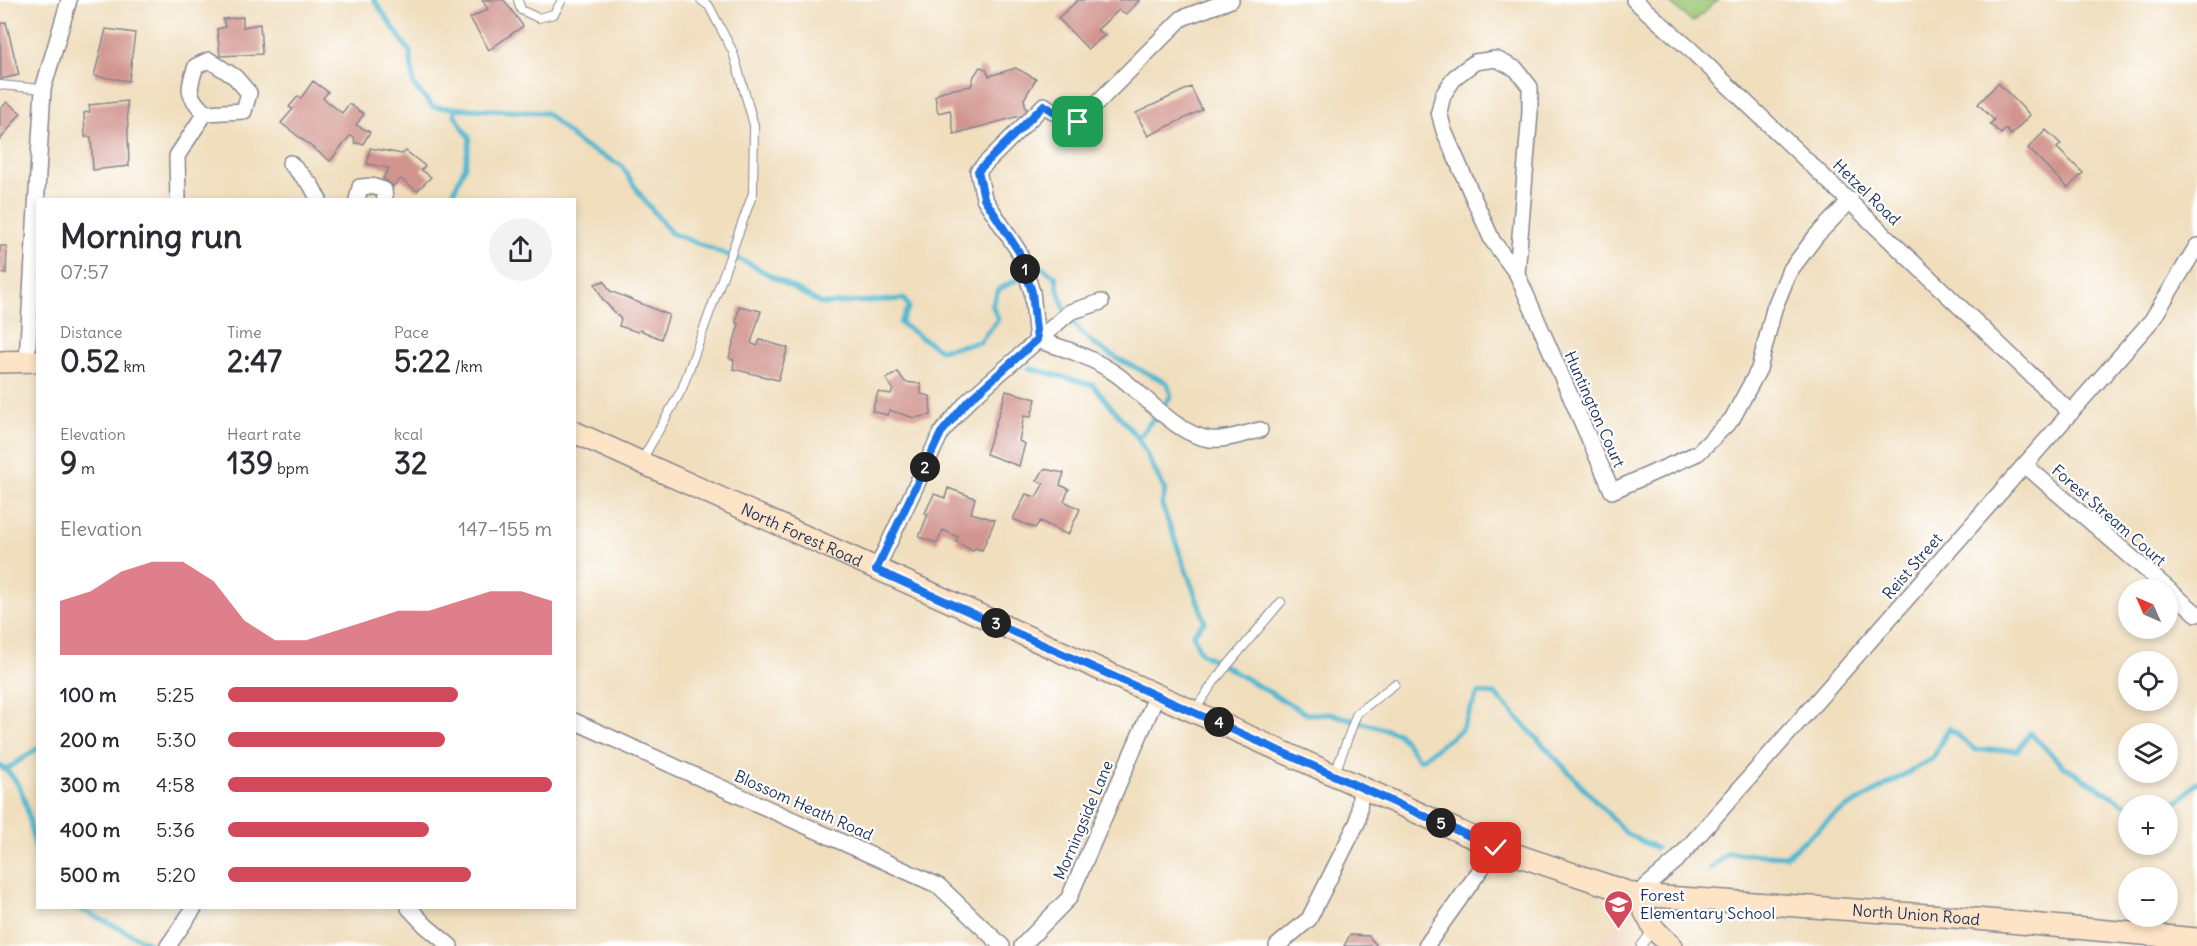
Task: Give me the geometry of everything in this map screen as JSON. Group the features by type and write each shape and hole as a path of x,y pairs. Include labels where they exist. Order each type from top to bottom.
{"main road":[{"path":"0,363 32,361"},
{"name":"North Forest Road","path":"576,433 1496,848 1636,895"},
{"path":"1636,895 1654,929 1671,946"},
{"name":"North Union Road","path":"1636,895 1943,916 2197,939"}],"street":[{"path":"38,198 42,89 69,0"},
{"path":"1037,340 1032,292 1019,252 984,198 978,171 1044,105 1069,122 1078,122 1182,18 1231,0"},
{"name":"Hetzel Road","path":"1634,0 1691,50 1851,201 2071,413"},
{"name":"Huntington Court","path":"1517,274 1530,87 1516,69 1496,59 1475,62 1455,77 1443,95 1438,112 1444,131 1492,240 1517,274 1612,491 1698,453 1732,419 1759,369 1774,309 1790,272 1816,236 1851,201"},
{"path":"178,198 177,156 205,112"},
{"path":"290,164 311,185 318,198"},
{"path":"357,198 360,186 372,186 384,190 385,198"},
{"name":"Reist Street","path":"1636,895 1676,861 2152,320 2197,246"},
{"path":"32,361 36,252"},
{"path":"876,570 941,433 968,401 1070,312 1101,302"},
{"path":"1037,340 1075,351 1112,371 1143,394 1179,427 1211,439 1260,430"},
{"name":"Forest Stream Court","path":"2025,465 2197,614"},
{"name":"Morningside Lane","path":"1022,946 1069,898 1158,695"},
{"name":"Blossom Heath Road","path":"576,722 939,886 1002,946"},
{"path":"1277,946 1309,919 1358,821 1361,786"},
{"path":"1426,946 1496,848"},
{"path":"168,946 193,909"},
{"path":"410,909 444,944"}],"lane":[{"path":"518,0 521,10 538,18 554,14 562,0"},
{"path":"641,461 682,389 753,193 753,125 733,52 709,6 701,0"},
{"path":"0,85 42,89"},
{"path":"1194,711 1216,679 1281,602"},
{"path":"1335,774 1357,713 1395,684"},
{"path":"1641,946 1654,929"}],"shaded area":[{"name":"Forest Elementary School","path":"1619,920 1646,946 1593,946"}],"green space":[{"path":"1666,0 1718,0 1693,22"}],"building":[{"path":"482,0 504,0 523,26 489,50 470,18 488,9"},
{"path":"1078,0 1140,0 1126,14 1119,10 1097,30 1105,35 1088,49 1058,18"},
{"path":"243,17 243,27 260,24 262,54 220,56 217,29 225,27 223,19"},
{"path":"6,22 19,75 1,79 0,24"},
{"path":"106,29 135,33 129,81 94,76"},
{"path":"980,67 986,69 989,76 1016,68 1036,79 1024,99 1027,114 954,134 950,110 938,113 935,96 943,91 971,86"},
{"path":"313,81 328,92 323,98 342,113 349,104 364,114 356,125 370,132 363,144 355,143 354,137 350,136 330,161 281,123 293,109 289,107 298,96 301,98"},
{"path":"1998,83 2030,115 2011,135 2006,129 2001,134 1990,124 1994,120 1978,104"},
{"path":"1191,87 1202,110 1148,136 1136,113"},
{"path":"127,101 129,166 93,170 91,137 85,137 84,113 90,112 89,105"},
{"path":"7,102 21,113 0,140 0,109"},
{"path":"2046,130 2061,144 2057,148 2083,173 2068,188 2028,148"},
{"path":"370,148 402,154 406,151 425,166 421,170 431,177 417,191 401,179 393,186 383,178 389,168 367,164"},
{"path":"0,246 7,246 6,274 0,272"},
{"path":"604,281 610,291 669,315 661,339 640,330 638,332 619,326 621,319 603,300 595,284"},
{"path":"739,306 761,311 751,343 757,346 760,340 788,348 778,380 733,369 734,360 729,358 739,324 736,323"},
{"path":"898,372 905,382 921,384 921,394 930,396 931,415 914,418 889,410 887,415 872,411 878,392 891,394 893,389 886,379"},
{"path":"1006,391 1036,399 1031,417 1024,416 1019,441 1025,444 1019,466 986,454"},
{"path":"1044,469 1064,473 1060,485 1069,489 1064,501 1080,509 1068,535 1040,521 1035,528 1013,519 1026,494 1036,497 1044,483 1037,481"},
{"path":"948,488 975,498 971,513 995,520 982,550 975,548 973,551 956,542 958,537 943,530 937,543 919,537 928,514 925,513 934,494 945,498"},
{"path":"1350,935 1369,936 1377,946 1344,946"}],"waterway":[{"path":"374,0 410,52 414,86 433,107 546,113 580,144 621,165 642,197 671,233 748,263 822,304 904,299 909,307 900,323 940,350 980,342 998,319 992,305 999,289 1042,267 1056,277 1061,299 1069,317 1081,332 1111,355 1167,383 1171,396 1138,438 1165,490 1162,505 1205,621 1193,634 1200,652 1307,714 1332,714 1398,733 1420,760 1461,730 1478,693 1495,694 1627,834 1656,848"},
{"path":"451,198 465,166 470,139 454,114 457,108"},
{"path":"1029,368 1093,385 1138,438"},
{"path":"1710,869 1728,853 1786,856 1836,814 1933,758 1949,728 1975,750 2018,750 2030,733 2062,765 2118,800"},
{"path":"6,770 36,749"},
{"path":"0,766 10,774 23,795 36,850"},
{"path":"2178,801 2197,782"},
{"path":"80,909 155,946"}],"place":[{"name":"Forest Elementary School","path":"1619,930"}],"route":[{"path":"1078,122 1069,122 1044,105 1024,127 1009,137 978,171 984,198 1019,252 1032,292 1037,340 968,401 941,433 876,570 1496,848"}]}
